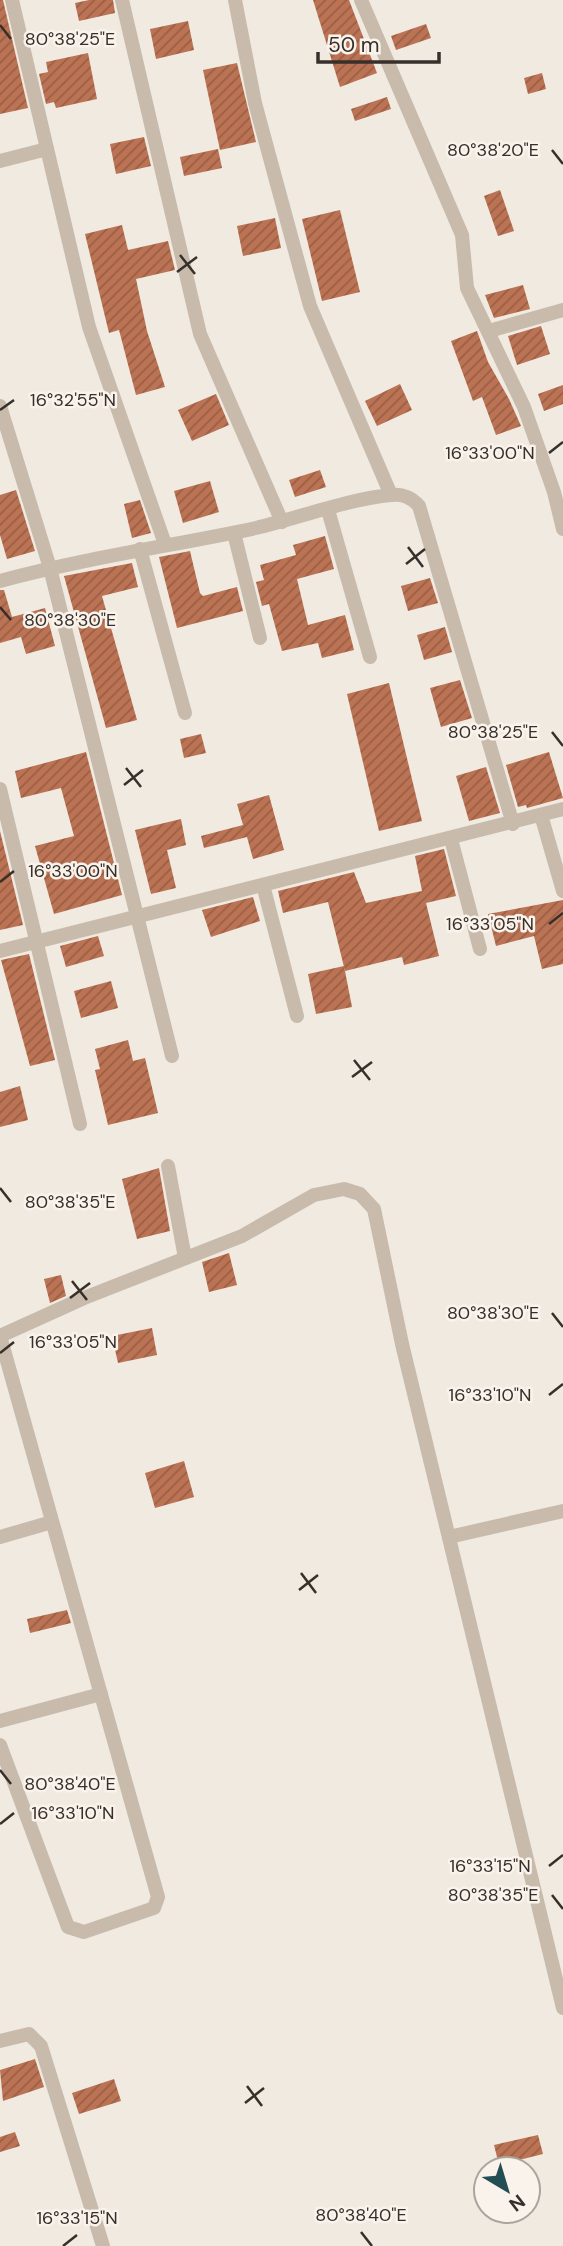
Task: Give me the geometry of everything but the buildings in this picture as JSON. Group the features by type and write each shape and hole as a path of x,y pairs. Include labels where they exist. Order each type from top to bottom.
{"street":[{"path":"12,0 89,327 165,544"},
{"path":"122,0 200,334 282,522"},
{"path":"235,0 255,103 310,306 391,495"},
{"path":"360,0 461,235 467,288 524,407 554,492 563,529"},
{"path":"0,161 47,149"},
{"path":"489,331 563,310"},
{"path":"0,406 50,568 77,686 138,914 172,1056"},
{"path":"0,581 140,549 234,533 391,495 403,495 419,506 513,824"},
{"path":"328,510 370,657"},
{"path":"234,533 260,638"},
{"path":"140,549 185,713"},
{"path":"0,789 80,1124"},
{"path":"0,951 138,914 513,824 563,809"},
{"path":"541,815 563,891"},
{"path":"451,839 480,949"},
{"path":"263,885 297,1016"},
{"path":"168,1166 185,1258"},
{"path":"0,1745 68,1927 84,1932 148,1912 158,1897 0,1336 84,1298 242,1236 314,1195 344,1189 360,1194 374,1209 402,1344 563,2008"},
{"path":"449,1537 563,1511"},
{"path":"0,1536 52,1522"},
{"path":"0,1721 101,1694"},
{"path":"0,2041 29,2034 41,2046 103,2246"}]}
